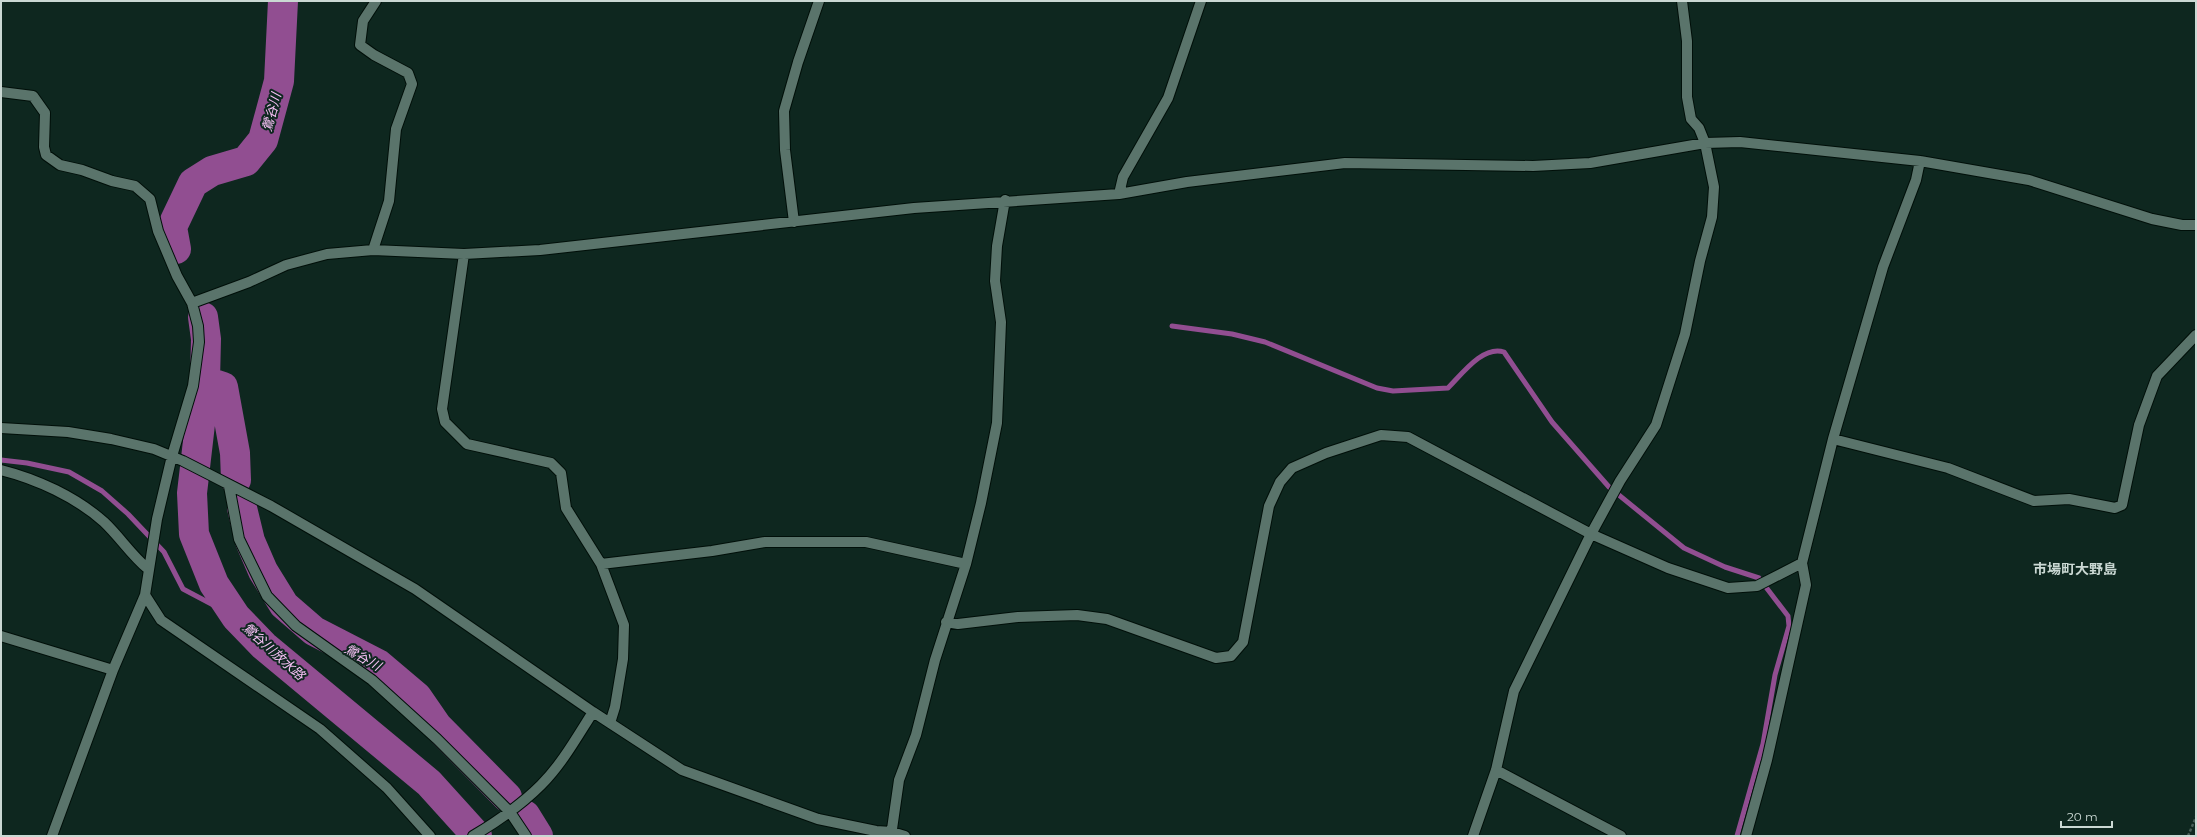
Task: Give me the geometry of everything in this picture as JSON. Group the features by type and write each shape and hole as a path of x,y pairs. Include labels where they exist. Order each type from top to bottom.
{"street":[{"path":"373,250 390,201 396,129 412,84 408,72 360,45 363,22 376,1"},
{"path":"794,222 785,150 784,110 798,62 819,1"},
{"path":"1119,194 1123,176 1168,98 1201,1"},
{"path":"1473,836 1496,770 1514,691 1591,534 1615,490 1656,425 1686,334 1700,261 1712,217 1714,187 1705,143 1699,128 1691,119 1687,97 1687,41 1682,1"},
{"path":"1,92 33,96 45,113 44,147 46,155 60,165 82,170 112,181 135,186 150,199 158,231 177,276 192,303 198,326 194,386 172,456 148,569 145,595 112,670 52,836"},
{"path":"192,303 249,282 286,265 327,254 373,250 464,254 540,250 914,208 1005,200 1119,194 1187,182 1320,165 1533,166 1590,163 1705,143 1748,143 1920,161 2029,180 2152,219 2182,225 2196,225"},
{"path":"1746,836 1767,760 1806,585 1802,563 1833,439 1883,267 1916,180 1920,161"},
{"path":"892,834 899,780 916,735 946,622 966,564 981,503 997,422 1001,322 995,281 997,246 1005,200"},
{"path":"464,254 442,409 445,422 467,444 551,463 561,473 566,508 601,564 624,625 622,659 615,707 610,723"},
{"path":"1833,439 1948,468 2034,501 2069,499 2115,508 2122,505 2139,426 2157,376 2196,335"},
{"path":"1,428 68,432 154,449 172,456 278,510 414,589 593,712 682,770 818,819 905,836"},
{"path":"946,622 958,624 1018,617 1077,615 1107,619 1216,658 1230,656 1243,642 1268,506 1280,482 1292,468 1326,453 1381,435 1408,437 1591,534 1668,568 1728,588 1763,583 1802,563"},
{"path":"1,470 23,475 83,504 105,523 137,560 148,569"},
{"path":"229,486 239,539 267,596 296,626 372,680 437,739 526,836"},
{"path":"601,564 712,551 765,542 866,542 966,564"},
{"path":"145,595 161,620 320,729 387,788 430,836"},
{"path":"1,636 112,670"},
{"path":"473,836 506,815 542,784 561,760 593,712"},
{"path":"1496,770 1621,836"}],"path":[{"path":"2188,836 2196,817"}],"waterway":[{"name":"鶯谷川","path":"176,249 172,227 193,183 212,171 246,161 263,140 279,81 283,1"},
{"name":"鶯谷川放水路","path":"203,317 206,339 205,381 192,493 194,534 214,584 236,617 264,646 429,783 477,836"},
{"path":"1172,326 1232,334 1265,342 1377,388 1393,391 1448,388 1473,362 1488,353 1496,351 1504,352 1552,422 1609,487 1684,548 1725,567 1759,578 1788,616 1789,626 1775,675 1763,744 1737,836"},
{"name":"鶯谷川","path":"205,381 223,387 235,453 236,480"},
{"path":"1,460 27,463 69,472 102,491 128,514 164,552 183,589 236,617"},
{"name":"鶯谷川","path":"242,508 250,541 263,571 284,605 314,631 378,664 417,697 437,726 507,797"},
{"name":"鶯谷川","path":"525,815 538,836"}],"district":[{"name":"市場町大野島","path":"2075,569"}]}
